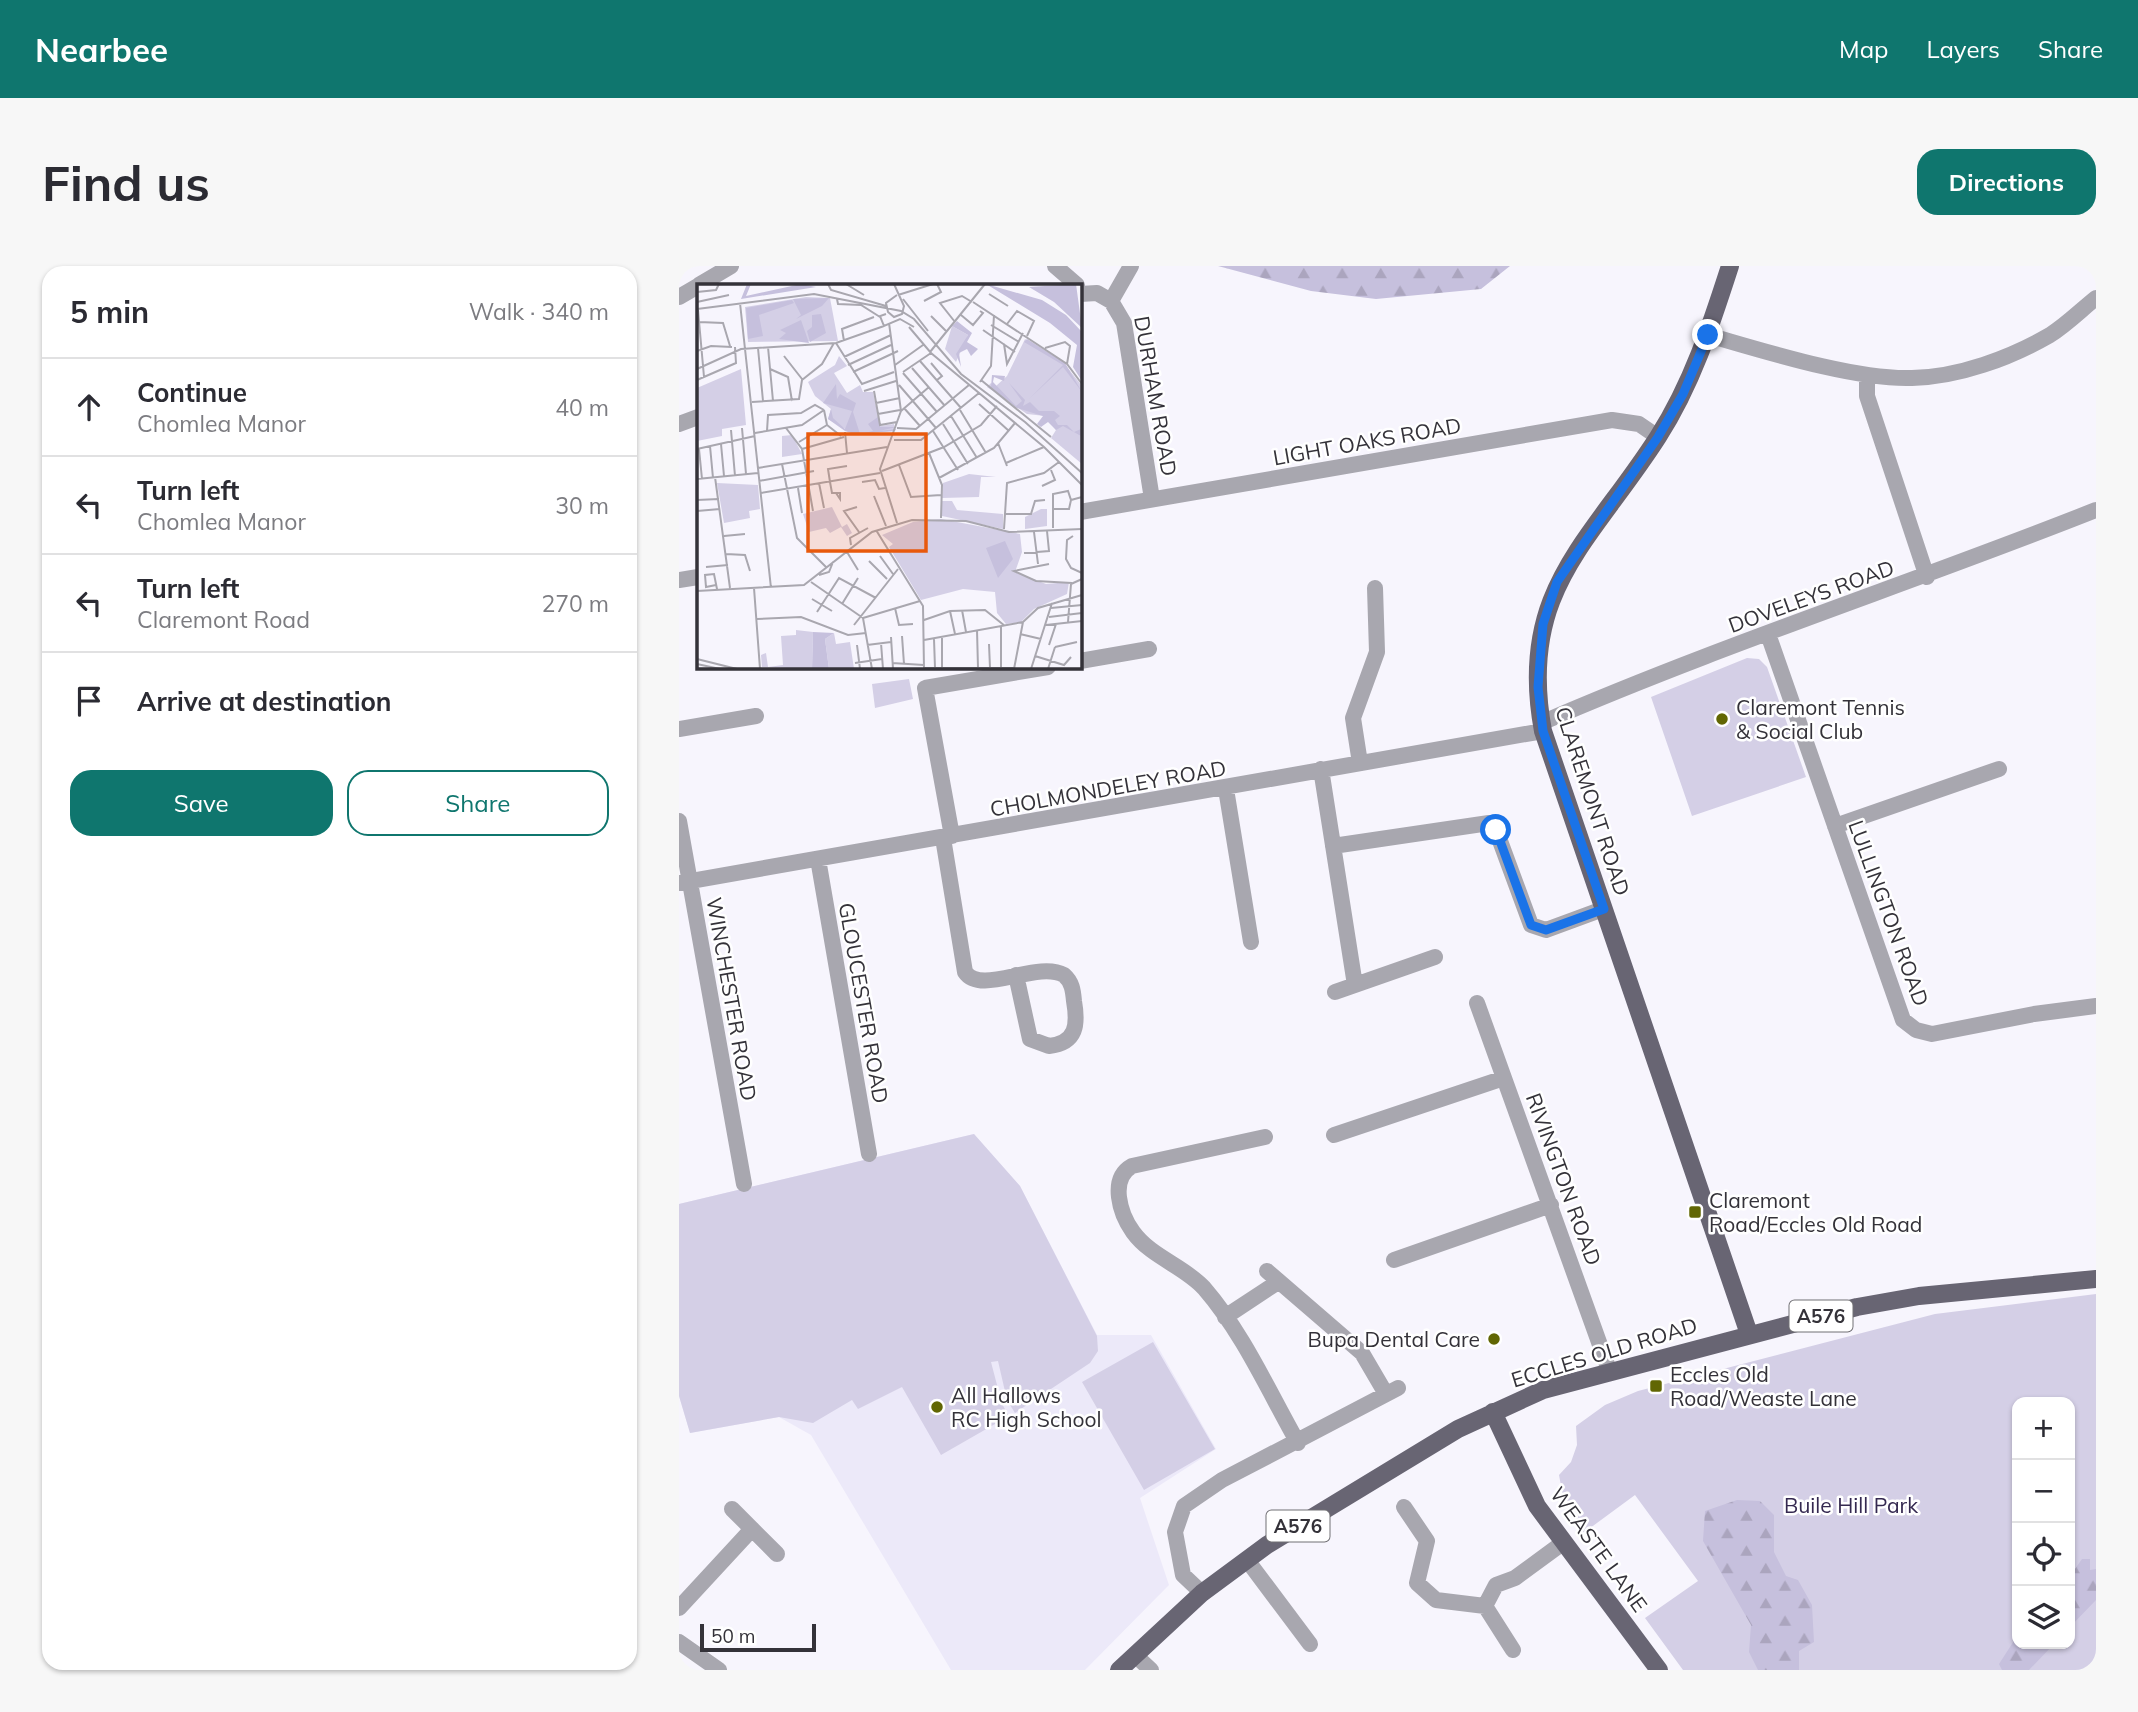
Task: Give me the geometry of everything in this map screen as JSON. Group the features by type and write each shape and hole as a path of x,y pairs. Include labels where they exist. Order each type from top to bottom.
{"main road":[{"name":"CLAREMONT ROAD","path":"1730,266 1708,335 1683,394 1658,437 1567,567 1551,596 1539,646 1538,687 1542,727 1749,1334"},
{"name":"ECCLES OLD ROAD","path":"1119,1670 1202,1593 1247,1560 1443,1438 1543,1390 1749,1334 1919,1296 2096,1279"},
{"name":"WEASTE LANE","path":"1493,1412 1537,1506 1659,1670"}],"street":[{"path":"701,284 731,266"},
{"path":"1055,266 1072,284"},
{"name":"DURHAM ROAD","path":"1131,266 1111,301 1124,323 1153,499"},
{"path":"679,297 697,286"},
{"path":"1081,291 1097,293 1111,301"},
{"path":"1708,335 1867,375 1914,378 1986,364 2052,333 2096,298"},
{"path":"1867,375 1867,396 1927,577"},
{"path":"679,424 697,417"},
{"name":"LIGHT OAKS ROAD","path":"1081,512 1612,420 1639,424 1658,437"},
{"name":"DOVELEYS ROAD","path":"1542,727 1767,634 1927,577 2096,510"},
{"path":"679,580 697,577"},
{"path":"1360,763 1353,718 1377,652 1375,587"},
{"name":"LULLINGTON ROAD","path":"1767,634 1898,1012 1909,1026 1924,1033 1941,1033 2034,1014 2096,1006"},
{"path":"1081,661 1149,649"},
{"path":"1016,975 1030,1039 1049,1046 1069,1039 1074,1034 1077,1021 1069,980 1051,970 1016,975 982,982 975,981 965,972 925,688 1042,668"},
{"path":"679,729 756,716"},
{"name":"CHOLMONDELEY ROAD","path":"685,882 1226,789 1542,727"},
{"path":"1321,769 1355,985"},
{"path":"1835,825 2000,769"},
{"path":"1226,789 1251,942"},
{"name":"WINCHESTER ROAD","path":"679,821 685,882 744,1184"},
{"path":"1333,846 1489,823 1496,830 1531,925 1546,930 1604,909"},
{"name":"GLOUCESTER ROAD","path":"818,859 869,1154"},
{"path":"1335,992 1435,957"},
{"name":"RIVINGTON ROAD","path":"1478,1003 1609,1370"},
{"path":"1334,1135 1504,1078"},
{"path":"1265,1137 1132,1166 1122,1174 1118,1183 1123,1210 1133,1232 1201,1286 1225,1317 1298,1443"},
{"path":"1394,1260 1551,1205"},
{"path":"1202,1593 1183,1575 1175,1532 1184,1506 1222,1480 1298,1443 1392,1391 1362,1353 1273,1276 1225,1317"},
{"path":"1404,1507 1427,1541 1417,1583 1436,1600 1485,1606"},
{"path":"732,1509 777,1554"},
{"path":"679,1608 752,1529"},
{"path":"1485,1606 1496,1585 1515,1578 1564,1542"},
{"path":"1247,1560 1310,1644"},
{"path":"1485,1606 1513,1650"},
{"path":"679,1642 719,1670"},
{"path":"1135,1655 1151,1670"}],"shaded area":[{"name":"All Hallows RC High School","path":"974,1134 1020,1186 1097,1335 1151,1335 1216,1449 1140,1498 1169,1585 1085,1670 951,1670 811,1435 779,1417 690,1433 679,1396 679,1204"}],"green space":[{"path":"1218,266 1510,266 1481,289 1376,299 1311,291"},
{"name":"Claremont Tennis & Social Club","path":"1747,658 1759,659 1767,667 1806,777 1692,816 1651,697"},
{"path":"909,679 913,699 875,708 872,684"},
{"path":"974,1134 1020,1186 1097,1336 1098,1351 1090,1363 1015,1413 1007,1400 998,1361 991,1362 1002,1404 1009,1416 941,1455 902,1387 858,1409 852,1400 813,1423 779,1417 690,1433 679,1396 679,1204"},
{"name":"Buile Hill Park","path":"2096,1294 2096,1670 1683,1670 1645,1618 1698,1581 1635,1495 1582,1534 1564,1502 1559,1475 1571,1462 1577,1445 1576,1426 1605,1405 1638,1391 1935,1314"},
{"path":"1153,1342 1215,1449 1144,1490 1082,1382"},
{"path":"1737,1500 1760,1501 1774,1515 1774,1552 1786,1576 1798,1580 1812,1605 1814,1642 1799,1651 1799,1670 1758,1670 1749,1652 1751,1625 1703,1541 1705,1511"},
{"path":"2082,1559 2090,1559 2090,1570 2096,1569 2096,1600 2075,1622 2075,1586 2075,1569"},
{"path":"2012,1644 2012,1649 2049,1649 2029,1670 2002,1670 1999,1664"}],"place":[{"name":"Claremont Tennis & Social Club","path":"1722,719"},
{"name":"Claremont Road/Eccles Old Road","path":"1695,1212"},
{"name":"Bupa Dental Care","path":"1494,1339"},
{"name":"Eccles Old Road/Weaste Lane","path":"1656,1386"},
{"name":"All Hallows RC High School","path":"937,1407"}],"route":[{"path":"1496,830 1522,906 1531,925 1536,929 1546,930 1604,909 1543,731 1538,687 1539,646 1546,610 1557,582 1658,437 1683,394 1708,335"}]}
